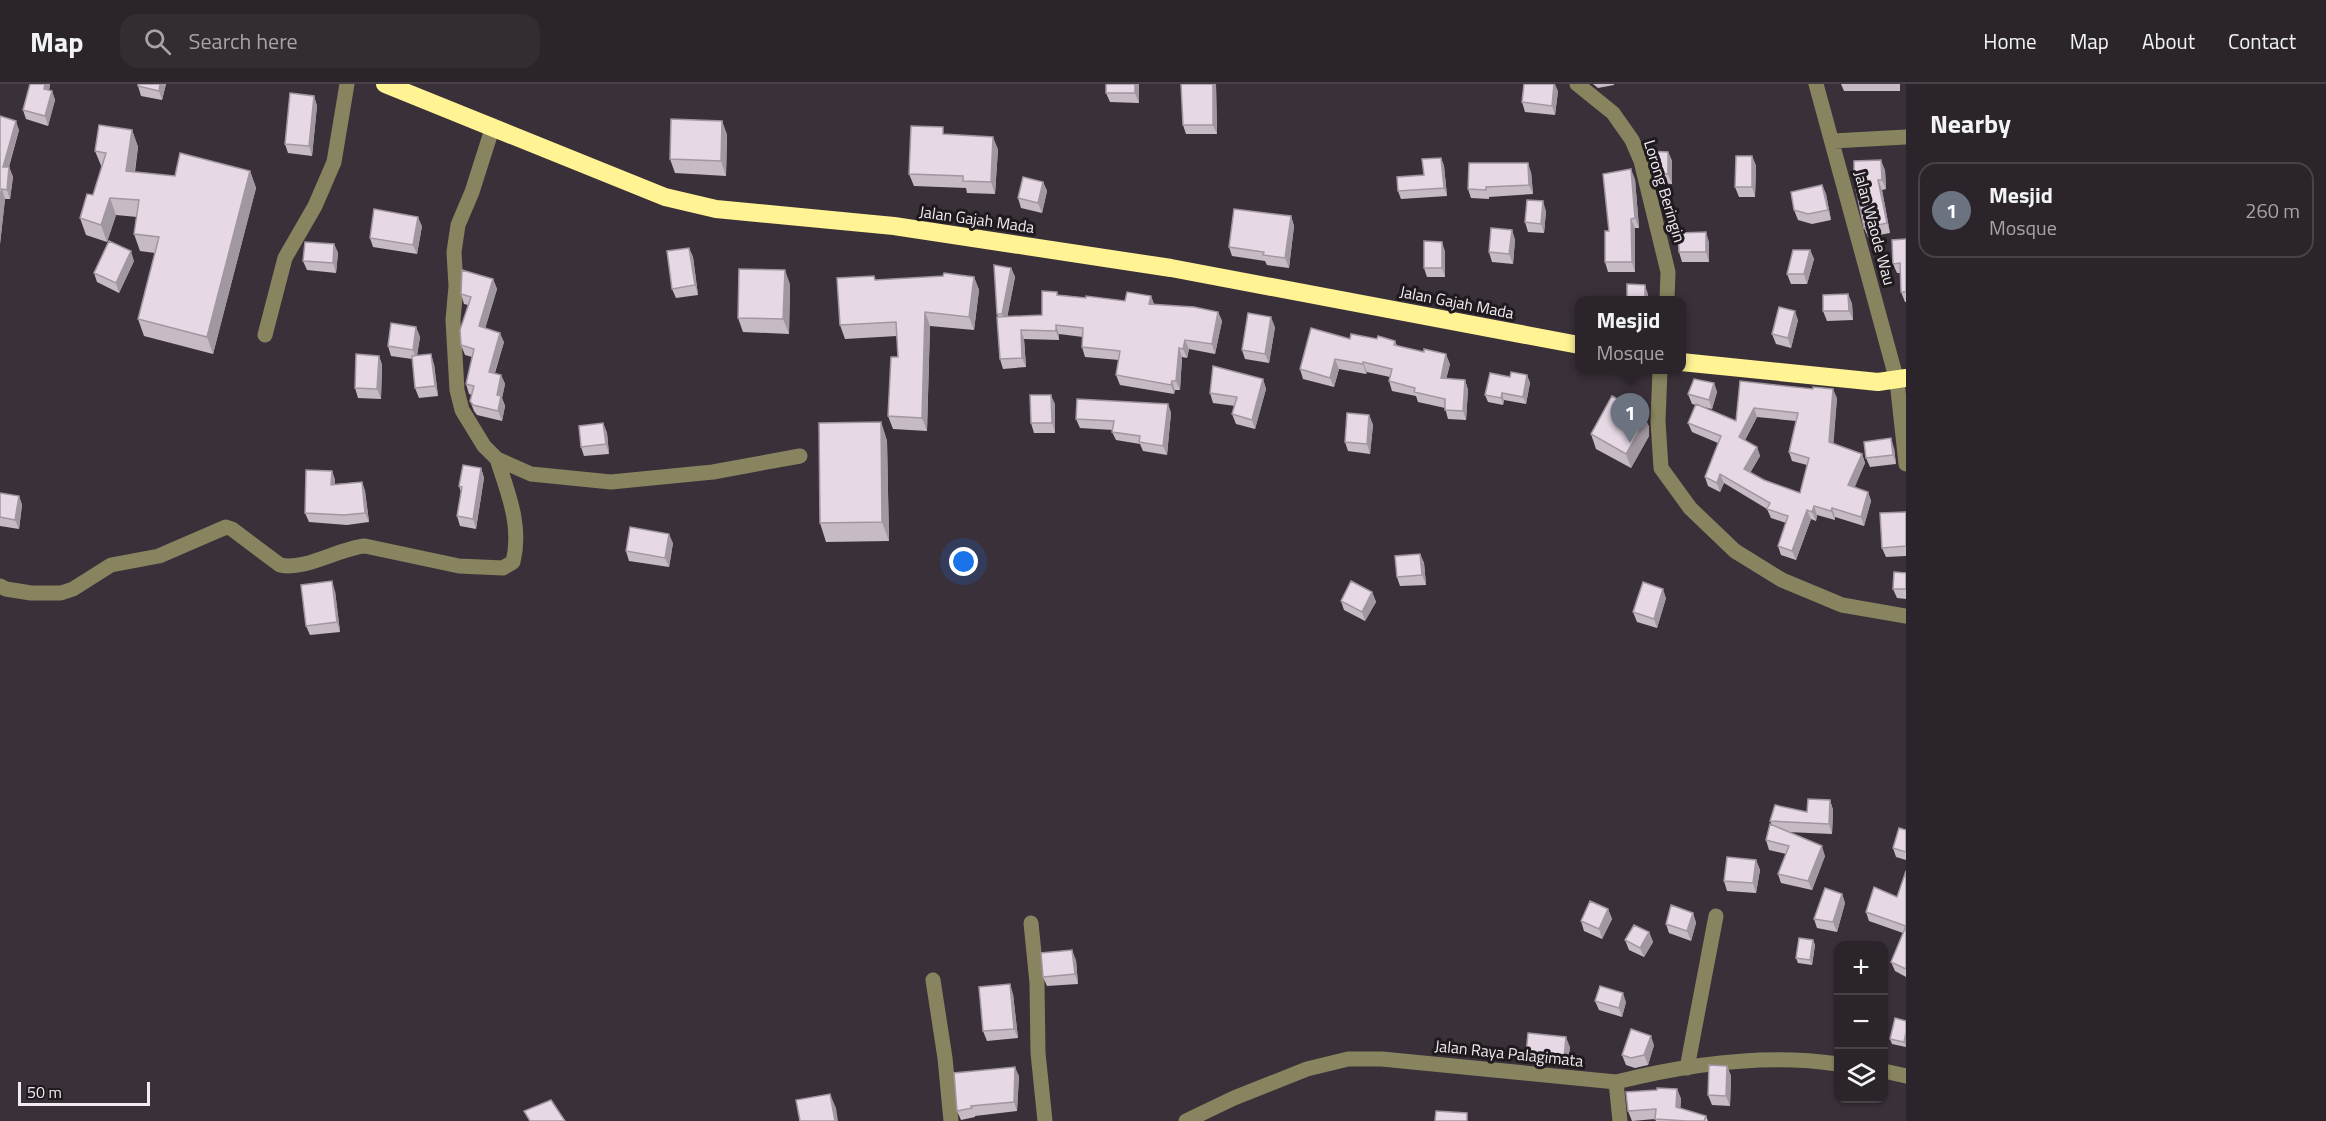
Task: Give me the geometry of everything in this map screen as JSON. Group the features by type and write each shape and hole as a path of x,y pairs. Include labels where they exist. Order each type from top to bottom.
{"highway":[{"name":"Jalan Gajah Mada","path":"385,84 665,197 716,209 894,226 1136,262 1575,344"},
{"path":"1686,363 1878,382 1901,380"}],"street":[{"path":"265,335 285,258 315,206 334,162 347,84"},
{"name":"Lorong Beringin","path":"1577,84 1613,113 1632,140 1641,161 1662,242 1668,272 1668,296"},
{"name":"Jalan Waode Wau","path":"1816,84 1901,380 1906,464"},
{"path":"493,126 455,238 456,286 453,320 457,390 462,410 484,446 497,459 531,474 611,482 713,472 800,456"},
{"path":"1833,141 1906,137"},
{"path":"1660,374 1658,421 1661,468 1689,508 1735,551 1782,580 1842,605 1906,616"},
{"path":"0,586 31,593 61,593 73,589 111,565 159,556 226,527 232,529 280,565 288,567 324,558 349,547 365,546 459,566 503,568 513,562 517,546 515,516 497,459"},
{"path":"1687,1068 1716,916"},
{"path":"1031,923 1037,983 1038,1053 1045,1121"},
{"path":"933,980 945,1058 951,1121"},
{"name":"Jalan Raya Palagimata","path":"1186,1121 1234,1098 1307,1069 1348,1059 1382,1059 1616,1082 1653,1073 1717,1063 1793,1060 1834,1064"},
{"path":"1888,1072 1906,1076"},
{"path":"1616,1082 1620,1121"}],"building":[{"path":"30,84 45,84 44,89 52,91 45,116 23,110"},
{"path":"138,84 160,84 159,91 138,86"},
{"path":"1106,84 1135,84 1135,93 1106,93"},
{"path":"1181,84 1213,84 1213,125 1183,125"},
{"path":"1524,84 1554,84 1552,106 1522,102"},
{"path":"290,93 314,96 309,146 285,144"},
{"path":"0,116 16,121 3,167 9,167 7,190 2,189 0,204"},
{"path":"671,119 722,121 721,161 670,159"},
{"path":"99,125 132,130 126,171 175,176 180,153 250,171 207,337 138,319 159,237 134,234 139,200 110,198 101,225 80,218 87,194 93,195 106,153 95,151"},
{"path":"911,126 943,127 943,134 993,137 991,182 963,181 963,176 909,174"},
{"path":"1648,151 1668,152 1668,174 1653,174"},
{"path":"1736,156 1752,156 1752,187 1735,187"},
{"path":"1441,158 1444,188 1398,191 1397,177 1424,175 1422,159"},
{"path":"1881,160 1882,180 1878,180 1887,223 1864,228 1854,179 1854,161"},
{"path":"1469,163 1528,163 1529,185 1486,187 1486,190 1468,189"},
{"path":"1631,169 1635,218 1631,219 1632,262 1605,262 1605,231 1609,231 1603,174"},
{"path":"1023,177 1043,182 1038,203 1018,198"},
{"path":"1822,185 1828,210 1808,214 1794,210 1791,192"},
{"path":"1527,200 1543,201 1541,224 1525,222"},
{"path":"374,209 418,217 413,245 370,238"},
{"path":"1234,209 1291,216 1285,258 1263,255 1264,252 1229,247"},
{"path":"1491,228 1512,230 1509,254 1489,252"},
{"path":"1706,232 1706,252 1679,252 1678,233"},
{"path":"1906,239 1906,292 1901,292 1900,263 1893,264 1892,240"},
{"path":"109,241 131,251 116,283 94,273"},
{"path":"1424,241 1442,242 1442,268 1424,268"},
{"path":"305,242 334,244 333,263 303,261"},
{"path":"689,248 695,285 672,289 667,251"},
{"path":"1793,250 1810,250 1804,274 1787,274"},
{"path":"994,265 1011,268 1002,314 997,314"},
{"path":"739,269 785,270 783,319 738,318"},
{"path":"462,270 493,279 479,326 500,333 489,372 501,375 497,395 501,396 498,411 473,405 470,401 474,386 466,384 474,349 461,345 460,330 471,297 461,294"},
{"path":"944,273 974,277 969,317 925,312 922,418 888,416 891,357 898,357 896,322 840,325 837,278 874,276 875,280 943,276"},
{"path":"1627,284 1645,285 1645,296 1627,296"},
{"path":"1042,291 1057,292 1057,295 1125,301 1127,292 1151,296 1149,304 1194,307 1218,312 1212,344 1185,340 1183,349 1179,348 1176,381 1172,381 1171,385 1116,375 1120,351 1082,347 1083,328 1056,325 1056,331 1021,330 1022,358 1000,359 997,317 1042,315"},
{"path":"1848,294 1849,311 1823,311 1823,295"},
{"path":"1779,307 1795,311 1788,338 1772,334"},
{"path":"1248,313 1271,317 1265,354 1242,350"},
{"path":"391,323 416,327 413,350 388,346"},
{"path":"1311,328 1350,339 1351,334 1377,339 1378,336 1395,341 1394,345 1446,354 1441,378 1465,380 1463,411 1445,410 1445,399 1414,392 1415,388 1389,381 1392,369 1363,362 1363,364 1335,359 1330,378 1300,369"},
{"path":"356,354 379,356 377,389 355,388"},
{"path":"431,354 435,386 415,388 412,356"},
{"path":"1213,366 1263,379 1252,420 1232,414 1237,397 1210,393"},
{"path":"1511,372 1527,375 1523,397 1502,393 1501,398 1485,395 1490,373 1510,377"},
{"path":"1694,379 1714,383 1709,400 1688,394"},
{"path":"1740,381 1833,389 1829,442 1862,454 1848,485 1868,492 1861,517 1832,508 1831,511 1814,506 1812,512 1807,510 1792,551 1778,546 1788,516 1767,509 1770,503 1720,474 1717,483 1705,477 1721,436 1688,423 1696,404 1736,421","holes":["1754,408 1798,413 1789,452 1809,458 1800,493 1764,480 1744,469 1757,447 1739,437"]},
{"path":"1030,395 1051,395 1052,423 1031,423"},
{"path":"1612,396 1643,413 1644,422 1626,454 1591,434"},
{"path":"1077,399 1168,404 1163,446 1139,442 1140,436 1112,432 1114,421 1076,419"},
{"path":"1347,413 1369,415 1367,444 1345,442"},
{"path":"881,422 882,522 820,523 819,423"},
{"path":"603,423 606,444 581,447 579,426"},
{"path":"1891,438 1893,455 1866,458 1864,442"},
{"path":"463,465 481,468 473,519 457,516"},
{"path":"306,470 332,471 331,485 362,482 365,513 344,515 305,513"},
{"path":"0,493 19,496 15,520 0,517"},
{"path":"1906,512 1906,546 1882,548 1880,513"},
{"path":"630,527 669,534 665,558 626,551"},
{"path":"1420,554 1422,575 1397,577 1395,556"},
{"path":"1894,572 1906,573 1906,589 1893,589"},
{"path":"332,581 337,622 306,626 301,585"},
{"path":"1351,581 1372,592 1362,612 1341,601"},
{"path":"1643,582 1663,589 1654,619 1633,612"},
{"path":"1808,799 1830,800 1829,824 1770,821 1775,805 1807,812"},
{"path":"1770,824 1822,846 1808,881 1778,874 1789,846 1766,840"},
{"path":"1899,828 1906,830 1906,852 1893,848"},
{"path":"1727,857 1756,860 1753,883 1724,881"},
{"path":"1906,871 1906,926 1866,912 1874,887 1897,897"},
{"path":"1825,888 1842,894 1833,922 1814,919"},
{"path":"1590,901 1608,909 1599,929 1581,921"},
{"path":"1671,905 1693,913 1687,931 1666,924"},
{"path":"1634,925 1649,932 1640,948 1625,940"},
{"path":"1906,926 1906,969 1891,962"},
{"path":"1799,938 1813,940 1810,960 1796,958"},
{"path":"1072,950 1075,974 1043,977 1041,953"},
{"path":"1010,984 1014,1029 983,1031 979,987"},
{"path":"1600,986 1623,993 1619,1008 1595,1001"},
{"path":"1895,1018 1906,1021 1904,1042 1890,1039"},
{"path":"1631,1029 1651,1036 1644,1055 1631,1058 1622,1055"},
{"path":"1528,1033 1566,1037 1564,1058 1526,1054"},
{"path":"1709,1065 1727,1066 1726,1096 1708,1095"},
{"path":"1015,1067 1014,1102 971,1106 972,1108 957,1111 954,1073"},
{"path":"1657,1088 1677,1089 1676,1107 1706,1116 1704,1121 1655,1119 1656,1109 1628,1111 1626,1092 1657,1090"},
{"path":"830,1094 835,1121 800,1121 796,1100"},
{"path":"551,1100 565,1121 530,1121 524,1111"},
{"path":"1436,1111 1467,1113 1467,1121 1435,1121"}],"place":[{"name":"Mesjid","path":"1630,443"}]}
